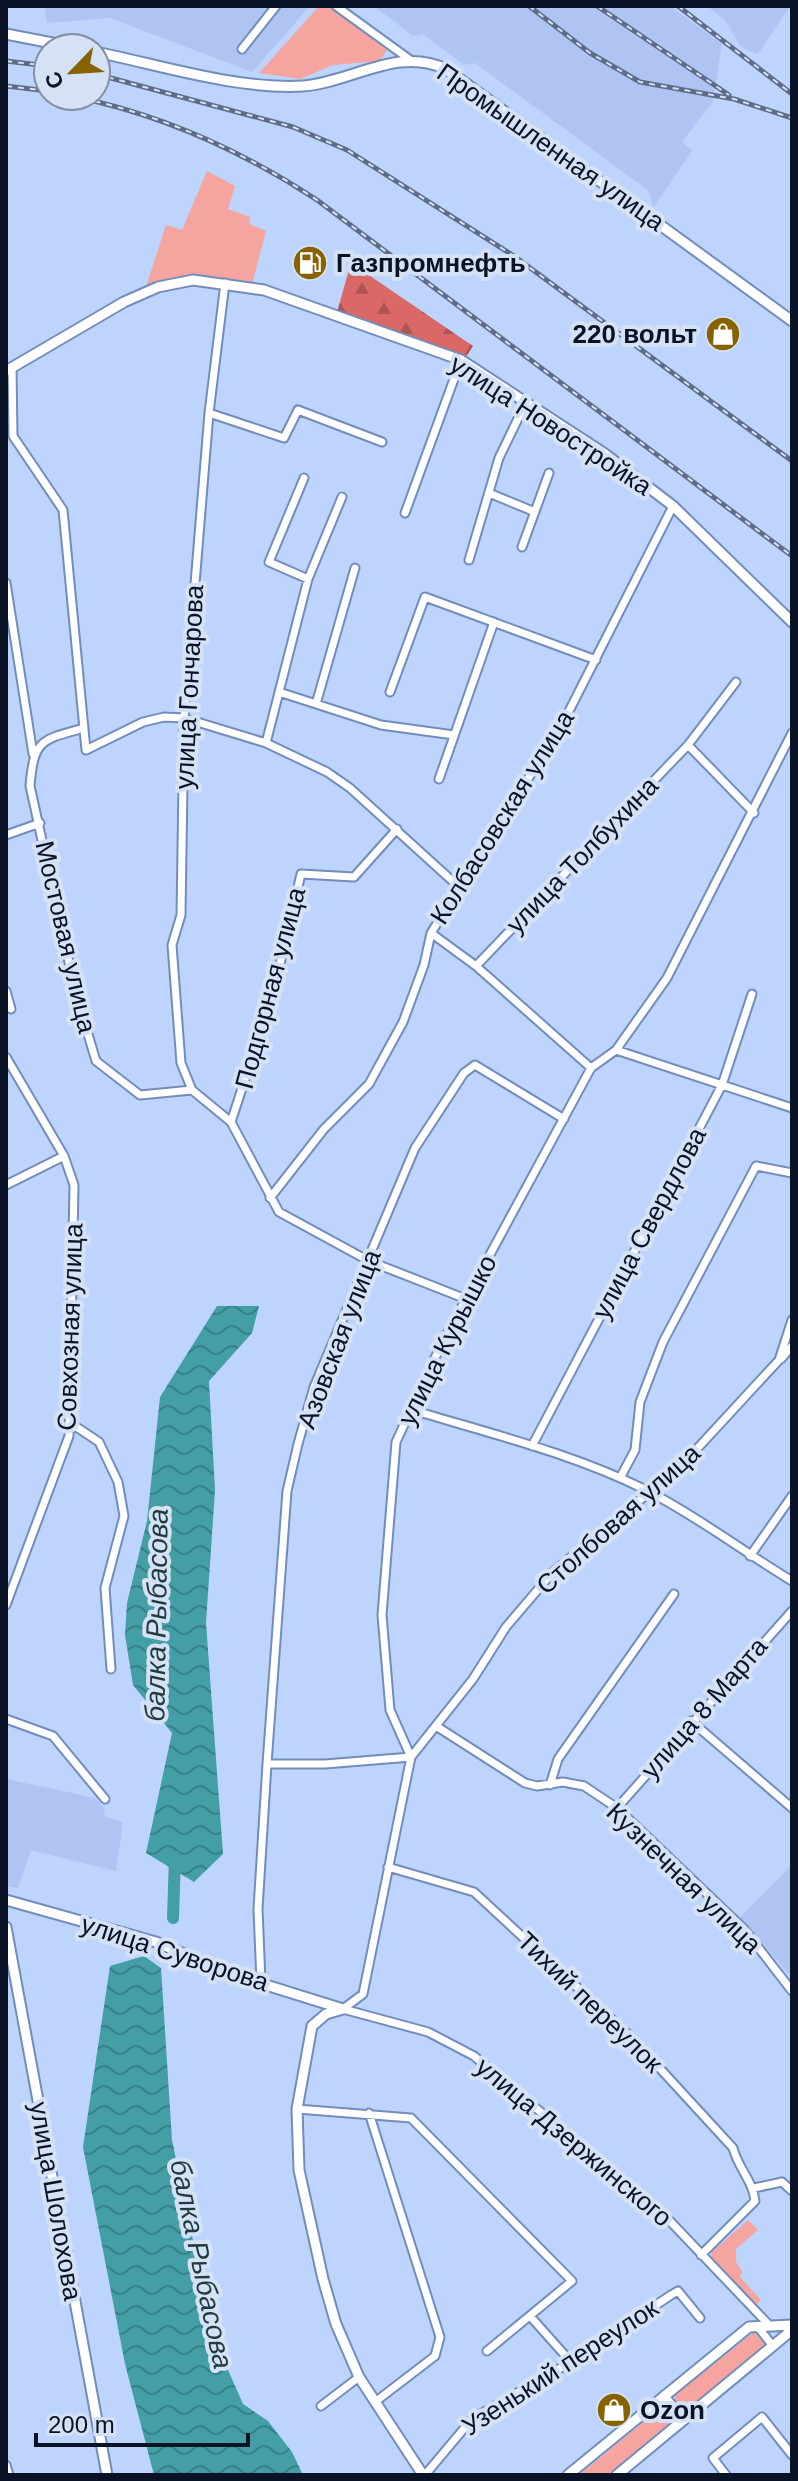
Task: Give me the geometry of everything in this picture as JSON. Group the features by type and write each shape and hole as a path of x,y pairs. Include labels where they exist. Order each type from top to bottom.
{"main road":[{"path":"6,34 32,39"},
{"name":"Промышленная улица","path":"112,55 270,87 328,83 409,59 428,61 446,69 792,321"},
{"name":"улица Новостройка","path":"9,369 124,302 158,287 193,280 264,290 461,360 673,506 792,622"},
{"name":"улица Суворова","path":"6,1900 156,1942 231,1974 343,2009"},
{"name":"улица Шолохова","path":"6,1927 107,2475"},
{"path":"343,2009 326,2014 312,2026 297,2109 299,2170 336,2324 359,2377 424,2475"},
{"path":"568,2475 749,2327 791,2332"},
{"path":"617,2475 791,2332"}],"street":[{"path":"242,49 276,6"},
{"path":"336,6 409,59"},
{"name":"улица Гончарова","path":"192,1090 181,1063 172,945 181,915 184,718 209,413 225,283"},
{"path":"405,513 461,360"},
{"path":"9,369 13,436 63,510 86,750 143,722 164,717 184,718 266,743 327,772 397,829 459,887"},
{"path":"469,560 499,458 526,402"},
{"path":"209,413 284,438 298,410 382,442"},
{"path":"522,547 549,473"},
{"path":"304,478 269,562 308,579"},
{"path":"489,493 535,512"},
{"path":"266,743 308,579 342,497"},
{"name":"Колбасовская улица","path":"270,1198 324,1129 369,1084 403,1022 424,965 431,933 563,723 673,506"},
{"path":"316,704 355,568"},
{"name":"Мостовая улица","path":"6,583 33,754 30,786 76,994 96,1061 140,1095 192,1090"},
{"path":"390,692 425,597 596,660"},
{"path":"439,779 494,622"},
{"name":"улица Толбухина","path":"476,966 688,745 736,682"},
{"path":"279,692 381,725 454,735"},
{"path":"33,754 44,739 84,728"},
{"name":"улица Курышко","path":"411,1757 390,1710 382,1615 396,1442 409,1409 466,1299 591,1068 616,1050 667,978 754,813 792,733"},
{"path":"688,745 754,813"},
{"path":"6,835 40,823"},
{"name":"Подгорная улица","path":"231,1122 273,994 301,874 354,877 397,829"},
{"path":"431,933 476,966 591,1068"},
{"path":"6,991 11,1009"},
{"name":"улица Свердлова","path":"532,1446 722,1085 752,994"},
{"path":"616,1050 792,1108"},
{"name":"Совхозная улица","path":"6,1057 64,1156 74,1185 69,1436 6,1605"},
{"name":"Азовская улица","path":"261,1982 258,1909 287,1491 314,1387 415,1148 464,1073 475,1065 564,1119"},
{"path":"192,1090 231,1122 279,1212 369,1261 466,1299"},
{"path":"6,1185 64,1156"},
{"path":"620,1478 635,1450 640,1402 663,1342 756,1166 792,1173"},
{"name":"Столбовая улица","path":"411,1757 473,1679 506,1627 552,1573 682,1465 779,1360 792,1320"},
{"path":"779,1360 792,1346"},
{"path":"409,1409 532,1446 620,1478 649,1492 792,1581"},
{"path":"69,1422 99,1442 118,1482 124,1516 105,1588 111,1669"},
{"path":"750,1556 792,1496"},
{"path":"550,1785 558,1759 674,1594"},
{"name":"улица 8 Марта","path":"617,1808 691,1721 790,1616"},
{"path":"6,1719 53,1736 105,1799"},
{"path":"691,1721 792,1808"},
{"name":"Кузнечная улица","path":"436,1726 502,1772 525,1783 550,1785 563,1782 584,1786 617,1808 744,1929 792,1991"},
{"path":"267,1764 325,1764 411,1757 363,1994 343,2009"},
{"name":"Тихий переулок","path":"388,1867 474,1892 632,2038 733,2148 737,2165 754,2188"},
{"name":"улица Дзержинского","path":"343,2009 428,2032 474,2056 657,2208 772,2328"},
{"path":"297,2109 411,2118 423,2126 572,2281 487,2351"},
{"path":"369,2113 440,2337 435,2356 375,2402"},
{"path":"701,2255 748,2212 755,2201 754,2188 782,2182 792,2191"},
{"name":"Узенький переулок","path":"424,2475 472,2419 571,2362 678,2291 700,2318"},
{"path":"530,2316 571,2362"},
{"path":"757,2326 773,2346"},
{"path":"321,2406 359,2377"},
{"path":"664,2395 685,2420"},
{"path":"726,2475 713,2458 762,2417 792,2455"},
{"path":"6,2465 9,2475"}],"shaded area":[{"path":"44,6 310,6 252,72 110,18 47,23"},
{"path":"319,6 328,6 387,50 379,61 333,65 300,79 259,73"},
{"path":"374,6 670,6 722,44 713,101 682,142 692,151 653,208 649,191 475,63 464,65 423,34 413,36"},
{"path":"707,6 790,6 758,54 741,47 725,20"},
{"path":"207,171 235,186 228,209 250,217 249,224 266,231 252,284 191,277 145,290 166,225 182,230"},
{"path":"6,1779 95,1798 105,1809 104,1816 123,1822 116,1871 31,1850 18,1888 6,1886"},
{"path":"792,1865 792,1971 789,1974 740,1917"},
{"path":"748,2220 758,2230 736,2249 736,2262 742,2271 740,2277 761,2300 753,2307 711,2263 712,2252"},
{"path":"754,2332 766,2346 689,2411 682,2411 675,2403 675,2395"},
{"path":"664,2405 676,2415 676,2421 611,2475 579,2475"}],"green space":[{"path":"351,263 473,346 466,357 337,312"}],"water":[{"path":"217,1306 259,1306 252,1333 209,1381 215,1490 206,1623 223,1854 194,1882 146,1853 172,1733 133,1685 125,1635 127,1603 147,1521 160,1397"},
{"path":"144,1956 161,1968 172,2140 213,2336 243,2404 268,2421 292,2452 303,2475 154,2475 125,2364 83,2147 110,1966"}],"waterway":[{"name":"балка Рыбасова","path":"173,1918 175,1857"}],"railway":[{"path":"529,6 590,53 640,82 734,99 792,118"},
{"path":"597,6 729,95"},
{"path":"678,6 792,94"},
{"path":"6,61 32,64"},
{"path":"112,78 293,127 347,150 514,256 792,461"},
{"path":"6,86 32,89"},
{"path":"112,106 199,136 259,165 317,200 792,556"}],"place":[{"name":"Газпромнефть","path":"310,263"},
{"name":"220 вольт","path":"723,334"},
{"name":"Ozon","path":"614,2410"}]}
